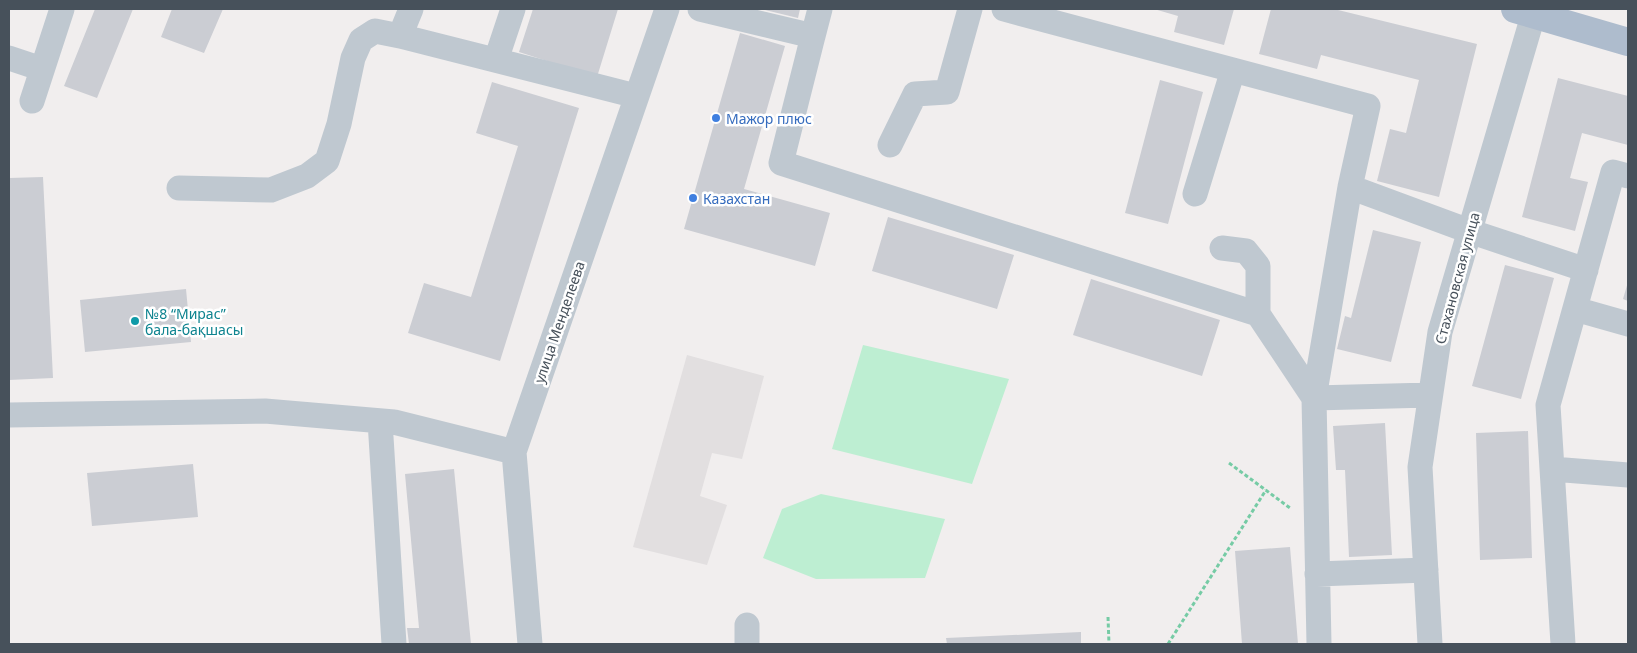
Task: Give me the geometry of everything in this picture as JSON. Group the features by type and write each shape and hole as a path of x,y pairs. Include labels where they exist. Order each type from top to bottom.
{"main road":[{"path":"1528,10 1628,42"}],"street":[{"path":"32,101 62,9"},
{"path":"400,36 410,9"},
{"path":"496,60 513,9"},
{"name":"улица Менделеева","path":"530,644 514,452 667,9"},
{"path":"700,9 813,36"},
{"path":"820,9 781,163 1258,314"},
{"path":"890,145 915,94 947,92 970,9"},
{"path":"1004,9 1368,106 1350,187 1314,398 1316,574 1319,644"},
{"name":"Стахановская улица","path":"1430,644 1420,467 1430,395 1440,332 1528,10"},
{"path":"179,188 272,190 307,176 327,161 339,124 353,58 361,40 375,30 636,96"},
{"path":"9,58 42,69"},
{"path":"1195,194 1233,70"},
{"path":"1562,644 1548,406 1613,172 1628,176"},
{"path":"1350,187 1469,231 1586,270"},
{"path":"1222,248 1246,251 1258,266 1258,314 1314,398"},
{"path":"1575,309 1628,324"},
{"path":"1314,398 1430,395"},
{"path":"9,415 266,410 394,422 514,452"},
{"path":"380,421 394,644"},
{"path":"1552,469 1628,474"},
{"path":"1316,574 1426,570"}],"path":[{"path":"1228,462 1316,527"},
{"path":"1168,644 1266,490"},
{"path":"1108,617 1110,644"}],"shaded area":[{"path":"687,355 764,376 742,459 712,453 700,496 727,505 707,565 633,547"}],"green space":[{"path":"863,345 1009,379 972,484 832,449"},
{"path":"821,494 945,519 925,578 816,579 763,558 782,509"}],"building":[{"path":"95,9 133,9 97,98 64,86"},
{"path":"172,9 223,9 204,53 161,37"},
{"path":"533,9 618,9 597,77 519,52"},
{"path":"761,9 800,9 798,18"},
{"path":"1154,9 1234,9 1224,45 1174,32 1178,16"},
{"path":"1271,9 1334,9 1477,44 1439,197 1377,181 1390,129 1406,133 1419,80 1321,55 1317,69 1259,54"},
{"path":"740,33 785,46 744,189 830,213 815,266 684,229"},
{"path":"1558,78 1628,96 1628,145 1582,133 1570,178 1588,182 1575,231 1522,217"},
{"path":"1160,80 1203,92 1168,224 1125,213"},
{"path":"492,82 579,108 500,361 408,333 424,283 471,297 518,146 476,133"},
{"path":"43,177 53,378 9,380 9,178"},
{"path":"888,217 1014,255 997,309 872,271"},
{"path":"1373,230 1421,242 1391,362 1337,349 1345,316 1351,318"},
{"path":"1505,265 1554,278 1521,399 1472,386"},
{"path":"1091,279 1220,320 1202,376 1073,335"},
{"path":"1628,282 1628,301 1623,299"},
{"name":"№8 “Мирас” бала-бақшасы","path":"186,289 191,342 85,352 80,300"},
{"path":"1385,423 1392,555 1349,557 1345,470 1336,470 1333,426"},
{"path":"1528,431 1532,558 1480,560 1476,433"},
{"path":"193,464 198,517 92,526 87,473"},
{"path":"454,469 471,644 409,644 407,628 419,628 405,474"},
{"path":"1290,547 1298,644 1242,644 1235,551"},
{"path":"1081,632 1081,644 947,644 946,638"}],"place":[{"name":"Мажор плюс","path":"716,118"},
{"name":"Казахстан","path":"693,198"},
{"name":"№8 “Мирас” бала-бақшасы","path":"135,321"}]}
